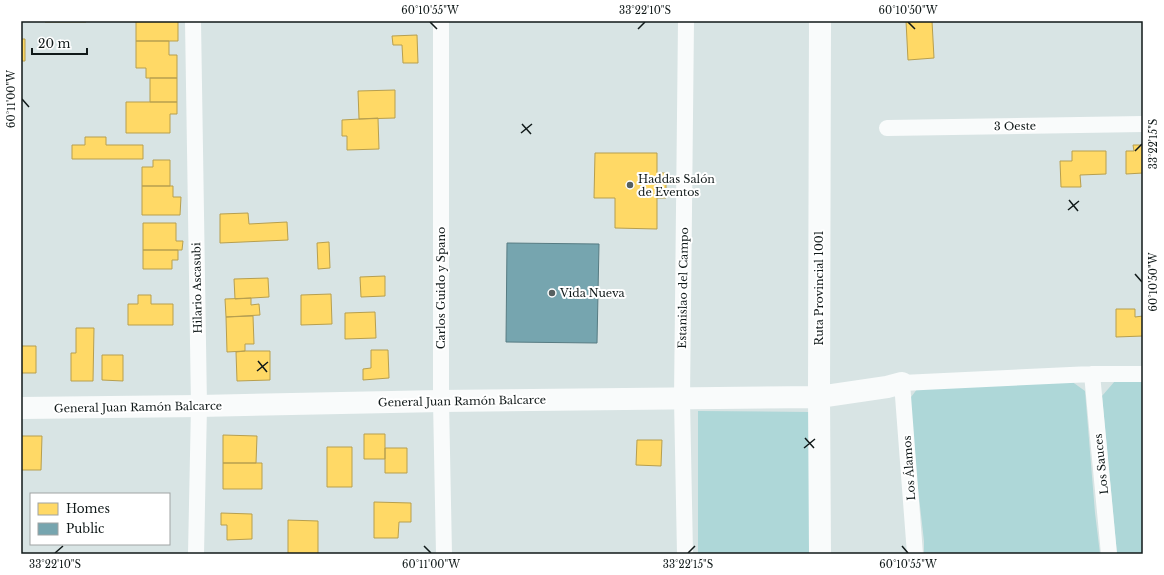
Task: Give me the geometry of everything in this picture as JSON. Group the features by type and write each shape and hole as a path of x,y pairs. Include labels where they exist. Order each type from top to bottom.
{"street":[{"name":"Hilario Ascasubi","path":"193,21 199,406 196,554"},
{"name":"Carlos Guido y Spano","path":"440,21 444,554"},
{"name":"Estanislao del Campo","path":"685,554 682,399 686,21"},
{"name":"Ruta Provincial 1001","path":"820,21 820,554"},
{"name":"3 Oeste","path":"887,128 1143,124"},
{"path":"902,383 1092,374 1143,374"},
{"name":"Los Sauces","path":"1092,374 1109,554"},
{"name":"General Juan Ramón Balcarce","path":"21,408 442,401 819,398 887,387 902,383"},
{"name":"Los Álamos","path":"902,383 915,554"}],"shaded area":[{"path":"1071,381 1085,391 1095,513 1100,554 924,554 924,541 908,401 921,384"},
{"path":"1115,381 1143,381 1143,554 1117,554 1102,396"},
{"path":"698,411 810,412 809,554 698,554"}],"building: Homes":[{"path":"86,21 86,22 45,22"},
{"path":"136,21 178,21 178,41 136,41"},
{"path":"906,21 932,21 934,58 908,60"},
{"path":"417,35 418,63 403,63 402,45 393,45 392,36"},
{"path":"21,39 25,39 25,61 21,61"},
{"path":"136,41 169,41 169,55 177,55 177,78 146,78 146,68 136,68"},
{"path":"150,78 177,78 177,102 150,102"},
{"path":"395,90 395,118 359,119 358,91"},
{"path":"126,102 177,102 177,114 170,114 170,133 126,133"},
{"path":"378,118 379,149 347,150 347,136 342,136 342,120"},
{"path":"85,137 106,137 106,145 143,145 143,159 72,159 72,145 85,145"},
{"path":"1133,145 1143,145 1143,173 1126,174 1126,151 1134,151"},
{"path":"1072,151 1106,151 1106,174 1080,175 1081,187 1061,187 1060,161 1072,161"},
{"name":"Haddas Salón de Eventos","path":"595,153 657,153 657,173 666,173 666,198 657,198 657,229 615,228 615,198 594,198"},
{"path":"153,160 170,160 170,186 142,186 142,167 153,167"},
{"path":"142,186 173,186 173,197 181,197 180,215 142,215"},
{"path":"248,213 249,224 287,222 288,240 220,243 220,214"},
{"path":"143,223 176,223 176,241 183,241 182,250 143,250"},
{"path":"329,242 330,268 318,269 317,243"},
{"path":"143,250 178,250 178,260 172,260 172,269 143,269"},
{"path":"385,276 385,296 361,297 360,277"},
{"path":"268,278 269,297 235,299 234,279"},
{"path":"331,294 332,324 301,325 301,295"},
{"path":"138,295 151,295 151,304 173,304 173,325 128,325 128,304 138,304"},
{"path":"251,298 251,305 259,304 260,315 226,317 225,299"},
{"path":"1116,309 1135,309 1135,317 1143,316 1143,336 1116,337"},
{"path":"375,312 376,338 345,339 345,313"},
{"path":"253,316 254,344 245,344 245,351 227,352 226,317"},
{"path":"76,328 94,328 93,381 71,381 71,353 76,353"},
{"path":"21,346 36,346 36,373 21,373"},
{"path":"371,350 388,350 389,378 363,380 363,369 371,368"},
{"path":"270,351 270,380 237,381 236,352"},
{"path":"102,355 123,355 123,381 102,380"},
{"path":"364,434 385,434 385,459 364,459"},
{"path":"223,435 257,436 256,463 223,463"},
{"path":"21,436 42,436 41,470 21,470"},
{"path":"637,440 662,440 661,466 636,465"},
{"path":"327,447 352,447 352,487 327,487"},
{"path":"385,448 407,448 407,473 385,473"},
{"path":"223,463 262,463 262,489 223,489"},
{"path":"374,502 411,503 411,522 399,522 398,538 374,538"},
{"path":"221,513 252,514 252,539 227,540 227,525 221,525"},
{"path":"288,520 318,521 318,554 288,554"}],"building: Public":[{"name":"Vida Nueva","path":"507,243 599,244 597,343 506,342"}],"place":[{"name":"Haddas Salón de Eventos","path":"630,185"},
{"name":"Vida Nueva","path":"552,293"}]}
